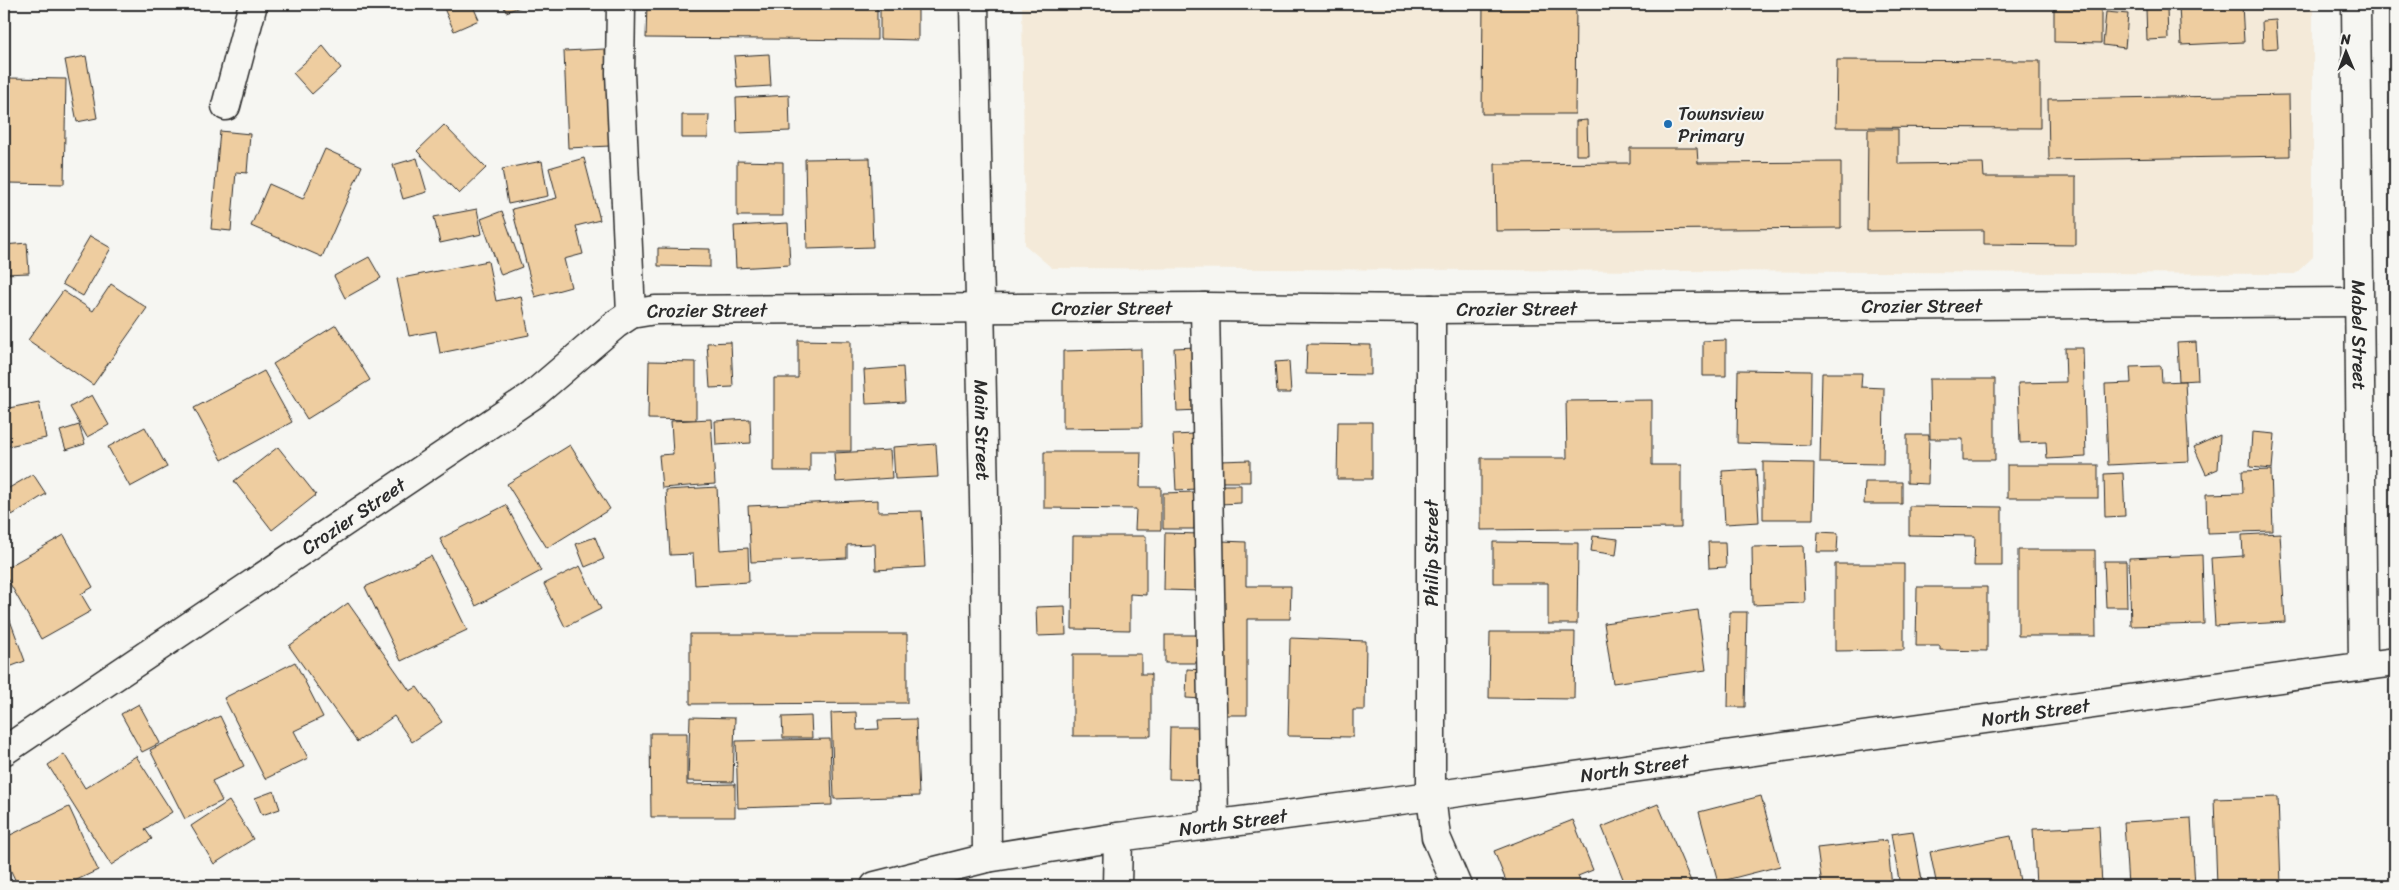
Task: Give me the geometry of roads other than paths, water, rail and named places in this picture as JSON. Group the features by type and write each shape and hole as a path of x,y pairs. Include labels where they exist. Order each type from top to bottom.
{"street":[{"path":"226,106 253,4"},
{"path":"621,4 620,73 631,314"},
{"name":"Main Street","path":"974,4 985,556 987,858"},
{"name":"Mabel Street","path":"2356,4 2363,666"},
{"name":"Crozier Street","path":"4,751 533,395 616,324 631,314 655,310 980,307 1431,309 2358,302"},
{"path":"1205,307 1214,824"},
{"name":"Philip Street","path":"1431,309 1431,796 1436,837 1457,886"},
{"name":"North Street","path":"875,886 987,858 1118,837 1431,796 2395,662"},
{"path":"1117,886 1118,837"}],"place":[{"name":"Townsview Primary","path":"1668,124"}]}
